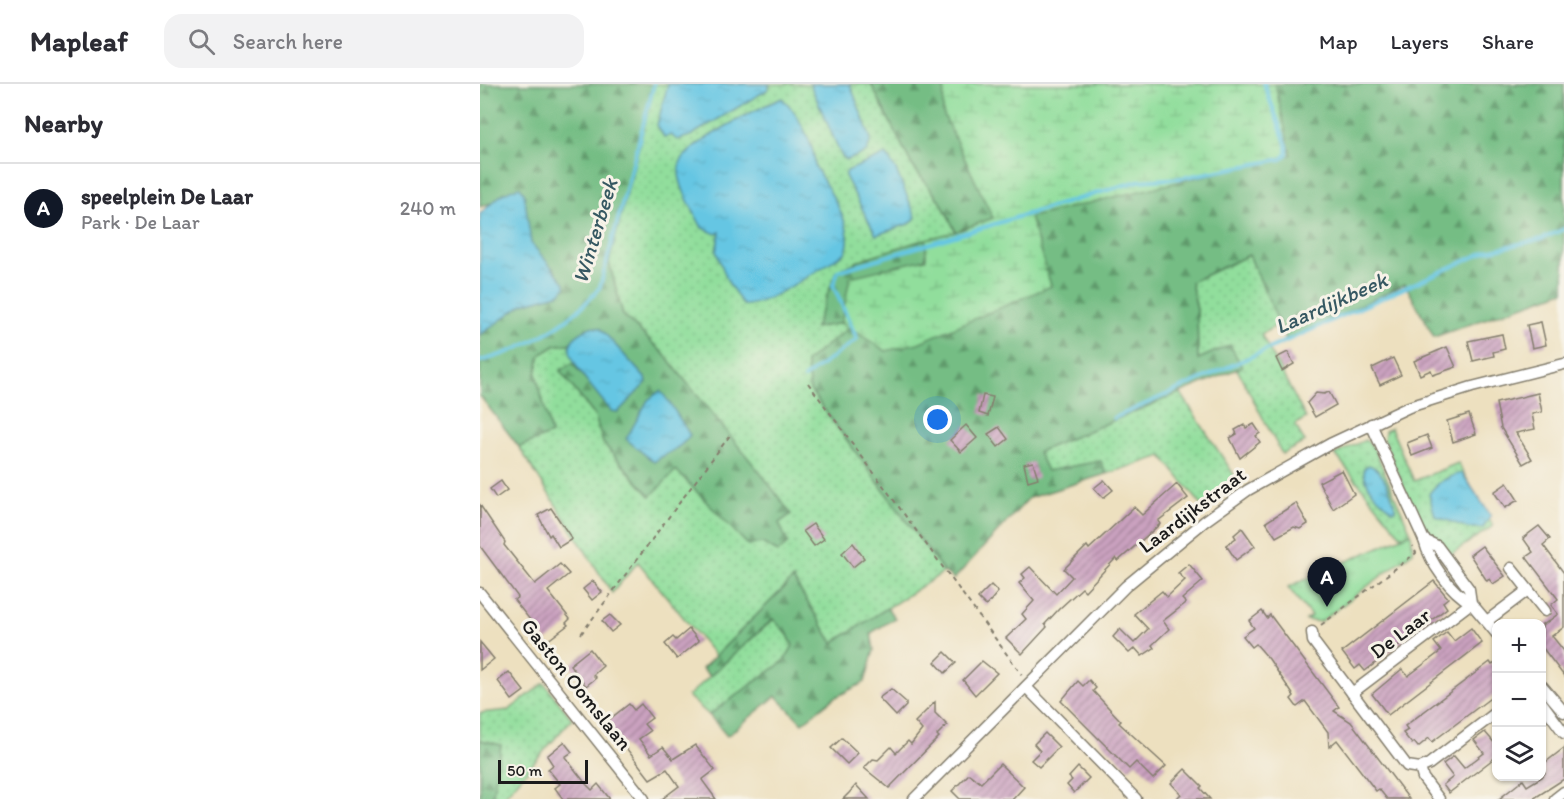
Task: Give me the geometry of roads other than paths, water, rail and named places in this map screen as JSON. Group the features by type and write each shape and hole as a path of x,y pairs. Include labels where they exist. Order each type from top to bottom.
{"street":[{"name":"Laardijkstraat","path":"914,799 1126,586 1205,521 1289,466 1371,424 1443,395 1564,364"},
{"path":"1371,424 1424,540 1428,554 1460,596 1471,603 1492,628"},
{"path":"1511,568 1545,611"},
{"path":"1487,621 1528,590"},
{"name":"Gaston Oomslaan","path":"480,593 644,799"},
{"name":"De Laar","path":"1352,693 1471,603"},
{"path":"1311,632 1313,641 1407,766 1419,768 1429,764 1492,716"},
{"path":"1027,686 1136,799"},
{"path":"1546,691 1564,712"},
{"path":"1546,709 1564,733"},
{"path":"1419,768 1423,778 1439,799"},
{"path":"1555,799 1564,792"}],"water":[{"path":"668,84 770,84 767,90 690,136 677,140 671,135 664,137 657,125"},
{"path":"810,84 850,84 871,139 867,152 847,160 842,157"},
{"path":"782,98 799,120 809,139 815,166 844,221 848,244 845,253 794,285 765,300 743,305 728,282 716,251 720,232 716,234 702,228 683,190 679,167 683,158 706,138 740,118"},
{"path":"886,154 896,170 916,217 911,223 876,235 845,176 847,171"},
{"path":"520,187 524,192 531,243 565,283 565,287 561,293 523,304 480,335 480,214 503,194"},
{"path":"590,327 600,328 647,382 618,412 611,411 593,389 570,353 573,340"},
{"path":"660,391 690,435 678,447 654,462 626,439 648,400"},
{"path":"1369,465 1384,478 1396,510 1393,511 1388,507 1369,486 1364,468"},
{"path":"1462,473 1491,516 1483,528 1468,528 1435,516 1429,494 1443,480"}],"waterway":[{"name":"Winterbeek","path":"480,361 513,350 546,333 576,312 600,287 654,84"},
{"path":"804,378 857,339 833,285 838,271 1138,181 1181,178 1282,159 1287,154 1287,146 1264,84"},
{"name":"Laardijkbeek","path":"1114,418 1487,251 1542,239 1564,229"}],"place":[{"name":"speelplein De Laar","path":"1327,607"}]}
